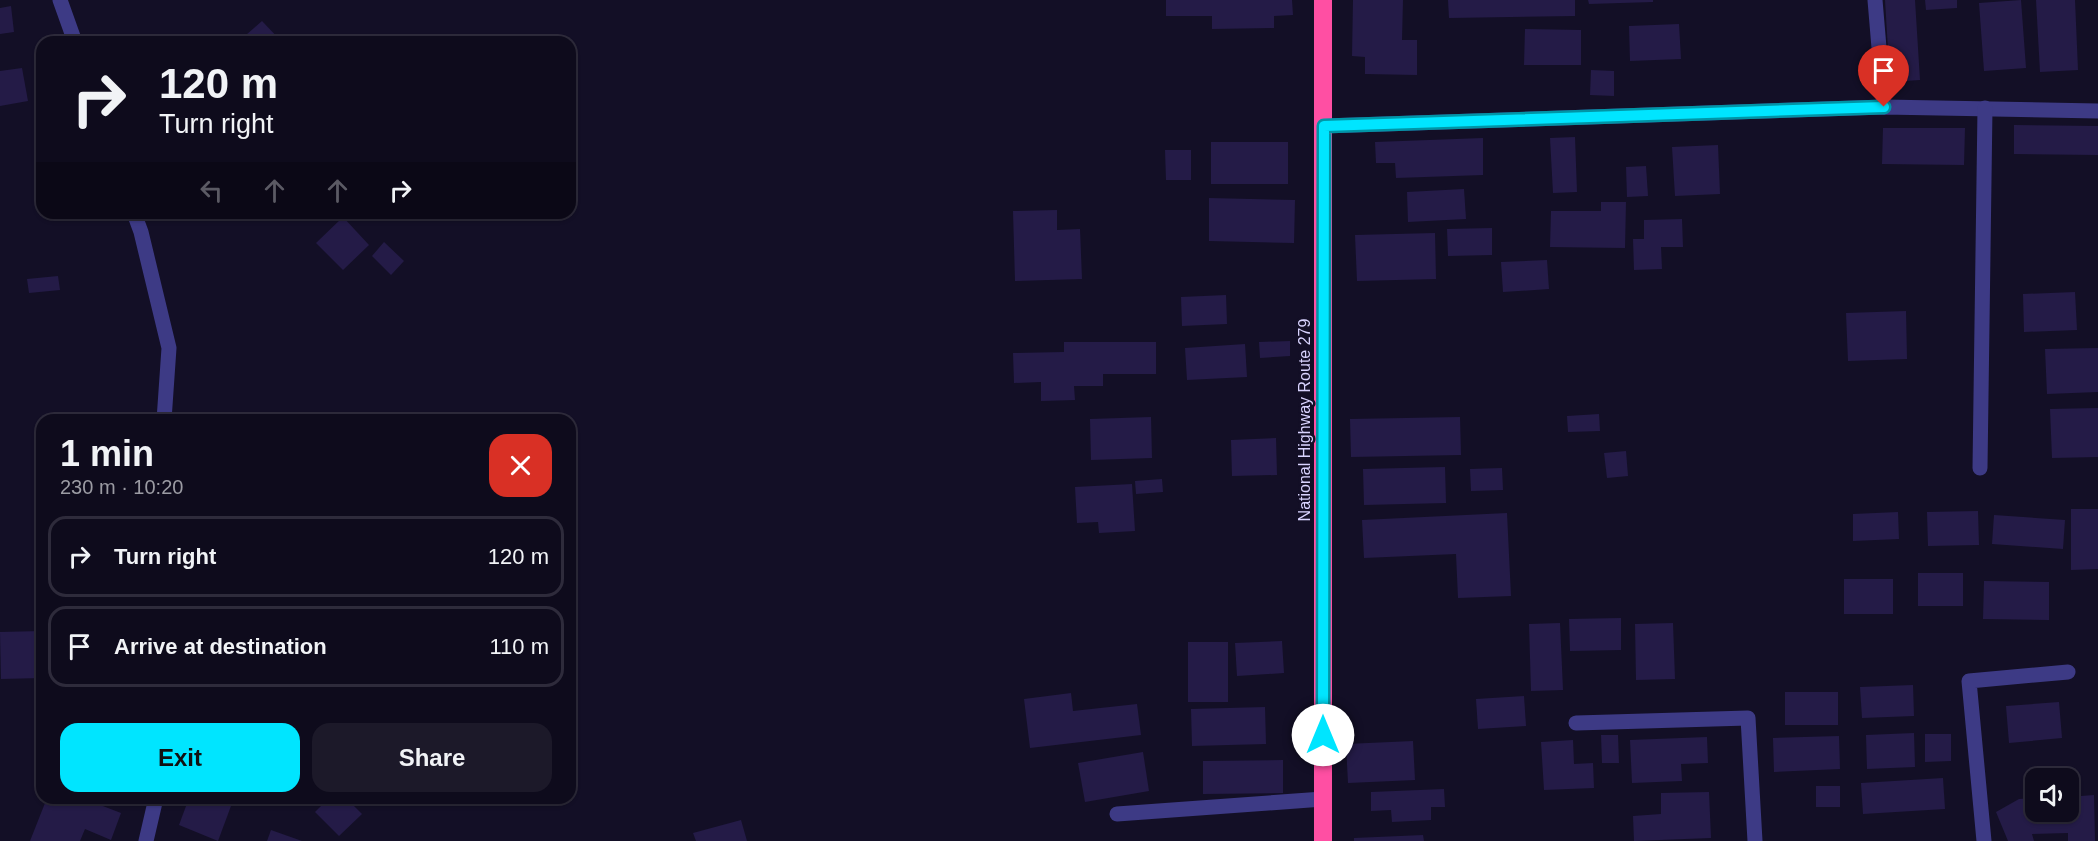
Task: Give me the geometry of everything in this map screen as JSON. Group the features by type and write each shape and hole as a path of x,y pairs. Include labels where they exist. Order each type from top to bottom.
{"highway":[{"name":"National Highway Route 279","path":"1323,0 1323,841"}],"street":[{"path":"60,0 73,36"},
{"path":"1875,0 1884,107"},
{"path":"1324,126 1884,107 2098,111"},
{"path":"1980,468 1985,108"},
{"path":"136,219 169,348 164,414"},
{"path":"1984,841 1969,681 2068,672"},
{"path":"1576,723 1748,718 1755,841"},
{"path":"1117,814 1323,799"},
{"path":"146,841 155,804"}],"building":[{"path":"1166,0 1292,0 1293,15 1274,16 1274,28 1212,29 1212,16 1166,16"},
{"path":"1353,0 1403,0 1402,40 1417,40 1417,75 1365,74 1365,57 1352,56"},
{"path":"1448,0 1575,0 1575,16 1449,18"},
{"path":"1588,0 1653,0 1653,2 1589,4"},
{"path":"1885,0 1915,0 1920,80 1890,82"},
{"path":"1925,0 1957,0 1957,8 1926,10"},
{"path":"2021,0 2026,68 1984,71 1979,3"},
{"path":"2036,0 2075,0 2078,70 2040,72"},
{"path":"11,6 14,32 0,34 0,8"},
{"path":"262,21 276,36 245,36"},
{"path":"1679,24 1681,59 1630,61 1629,26"},
{"path":"1525,29 1581,30 1581,65 1524,65"},
{"path":"22,68 28,101 0,106 0,71"},
{"path":"1591,70 1614,71 1614,96 1590,95"},
{"path":"2014,125 2098,126 2098,155 2014,154"},
{"path":"1883,128 1965,128 1964,165 1882,164"},
{"path":"1575,137 1577,192 1553,193 1550,138"},
{"path":"1483,138 1483,175 1396,178 1395,163 1376,163 1375,142"},
{"path":"1211,142 1288,142 1288,184 1211,184"},
{"path":"1718,145 1720,194 1675,196 1672,147"},
{"path":"1165,150 1191,150 1191,180 1166,180"},
{"path":"1646,166 1648,196 1627,197 1626,167"},
{"path":"1464,189 1466,219 1408,222 1407,192"},
{"path":"1209,198 1295,200 1294,243 1209,241"},
{"path":"1601,202 1626,202 1625,248 1550,247 1551,211 1601,211"},
{"path":"1057,210 1057,230 1080,229 1082,279 1015,281 1013,211"},
{"path":"341,219 345,219 369,245 343,270 316,243"},
{"path":"1682,219 1683,247 1661,247 1662,269 1634,270 1633,239 1644,239 1644,220"},
{"path":"1492,228 1492,255 1448,256 1447,229"},
{"path":"1435,233 1436,279 1357,281 1355,235"},
{"path":"384,242 404,261 391,275 372,256"},
{"path":"1547,260 1549,289 1503,292 1501,262"},
{"path":"58,276 60,290 29,293 27,279"},
{"path":"2075,292 2077,330 2024,332 2023,294"},
{"path":"1226,295 1227,324 1182,326 1181,297"},
{"path":"1906,311 1907,359 1848,361 1846,313"},
{"path":"1290,341 1290,356 1260,358 1259,342"},
{"path":"1064,342 1156,342 1156,374 1103,374 1103,386 1074,386 1075,400 1041,401 1041,382 1014,383 1013,353 1064,352"},
{"path":"1245,344 1247,377 1187,380 1185,348"},
{"path":"2098,348 2098,392 2047,394 2045,349"},
{"path":"2098,408 2098,457 2052,458 2050,409"},
{"path":"1599,414 1600,431 1568,432 1567,416"},
{"path":"1151,417 1152,458 1091,460 1090,419"},
{"path":"1460,417 1461,455 1351,457 1350,419"},
{"path":"1276,438 1277,475 1232,476 1231,440"},
{"path":"1626,451 1628,476 1607,478 1604,453"},
{"path":"1445,467 1446,503 1364,505 1363,469"},
{"path":"1502,468 1503,490 1471,491 1470,469"},
{"path":"1162,479 1163,492 1136,494 1135,481"},
{"path":"1132,484 1135,531 1099,533 1098,522 1077,523 1075,487"},
{"path":"2071,509 2098,509 2098,569 2071,570"},
{"path":"1978,511 1979,545 1928,546 1927,512"},
{"path":"1898,512 1899,539 1853,541 1853,514"},
{"path":"1507,513 1511,596 1458,598 1456,554 1364,558 1362,520"},
{"path":"1994,515 2065,520 2063,549 1992,544"},
{"path":"1918,573 1963,573 1963,606 1918,606"},
{"path":"1844,579 1893,579 1893,614 1844,614"},
{"path":"1984,581 2049,582 2049,620 1983,619"},
{"path":"1621,618 1621,650 1570,651 1569,619"},
{"path":"1560,623 1563,690 1531,691 1529,624"},
{"path":"1673,623 1675,679 1636,680 1635,624"},
{"path":"36,631 36,678 1,679 0,632"},
{"path":"1282,641 1284,673 1237,676 1235,643"},
{"path":"1188,642 1228,642 1228,702 1188,702"},
{"path":"1913,685 1914,716 1862,718 1860,687"},
{"path":"1785,692 1838,692 1838,725 1785,725"},
{"path":"1071,693 1073,711 1137,704 1141,735 1030,748 1024,699"},
{"path":"1524,696 1526,726 1478,729 1476,699"},
{"path":"2059,702 2062,738 2009,743 2006,706"},
{"path":"1265,707 1266,744 1192,746 1191,709"},
{"path":"1914,733 1915,767 1867,769 1866,735"},
{"path":"1925,734 1951,734 1951,761 1925,762"},
{"path":"1601,735 1618,735 1619,763 1602,763"},
{"path":"1839,736 1840,769 1774,772 1773,738"},
{"path":"1707,737 1708,763 1681,764 1682,781 1632,783 1630,740"},
{"path":"1573,740 1574,764 1593,763 1594,788 1544,790 1541,742"},
{"path":"1413,741 1415,780 1348,783 1346,744"},
{"path":"1143,752 1149,791 1085,802 1078,763"},
{"path":"1283,760 1283,793 1203,794 1203,761"},
{"path":"1943,778 1945,809 1863,814 1861,783"},
{"path":"1816,786 1840,786 1840,807 1816,807"},
{"path":"1444,789 1445,807 1431,807 1431,820 1392,822 1391,810 1371,811 1371,792"},
{"path":"1709,792 1711,838 1634,841 1633,816 1661,814 1661,793"},
{"path":"2094,795 2095,841 2068,841 2068,833 2032,834 2034,841 2008,841 1996,812 2019,799 2025,799 2025,822 2079,822 2079,796"},
{"path":"45,804 98,804 121,813 111,840 85,829 80,841 30,841"},
{"path":"187,804 231,806 218,841 179,825"},
{"path":"323,804 352,804 362,814 339,836 315,812"},
{"path":"741,820 747,841 696,841 693,833"},
{"path":"271,830 302,841 267,841"},
{"path":"1423,835 1424,841 1354,841 1354,838"}],"route":[{"path":"1323,735 1324,126 1884,107"}]}
